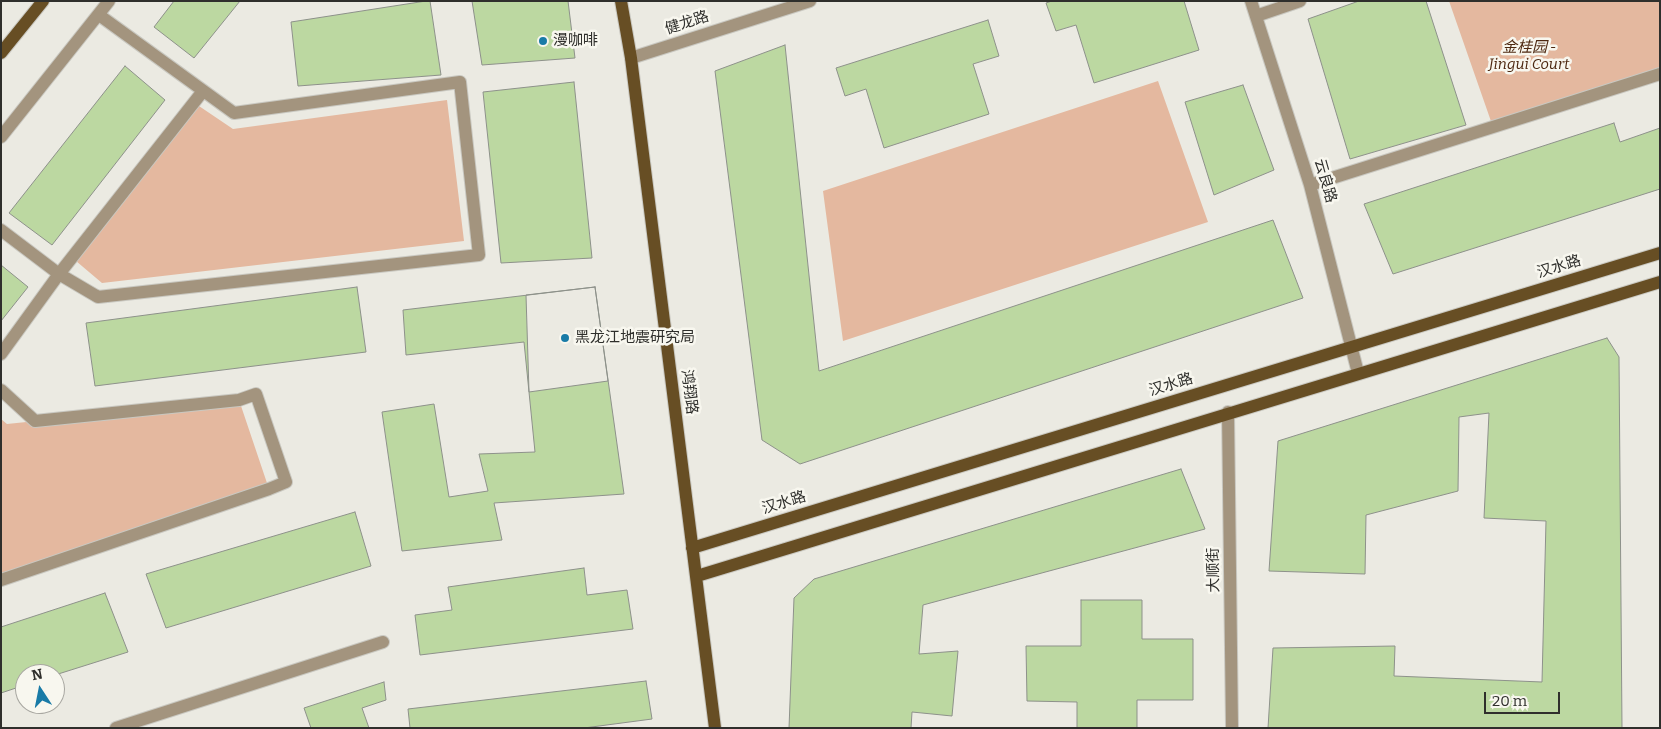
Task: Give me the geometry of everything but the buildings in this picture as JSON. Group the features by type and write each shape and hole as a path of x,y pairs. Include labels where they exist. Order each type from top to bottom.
{"main road":[{"path":"1,53 43,1"},
{"name":"鸿翔路","path":"621,1 631,58 715,728"},
{"name":"汉水路","path":"692,548 1660,253"},
{"path":"697,576 1228,412 1660,282"}],"street":[{"path":"1,138 109,1"},
{"name":"健龙路","path":"631,58 810,1"},
{"name":"云良路","path":"1251,1 1310,185 1358,373"},
{"path":"1256,16 1300,1"},
{"path":"1,230 59,274 98,297 480,255 460,82 234,113 99,15"},
{"path":"1310,185 1660,74"},
{"path":"1,354 59,274 203,91"},
{"path":"1,390 35,421 239,400 256,394 286,482 1,580"},
{"name":"大顺街","path":"1228,412 1232,728"},
{"path":"116,728 383,642"}],"green space":[{"name":"金桂园 - Jingui Court","path":"1449,1 1660,1 1660,74 1493,127"},
{"path":"1158,81 1208,222 843,341 823,191"},
{"path":"447,100 464,241 102,283 76,261 196,104 233,129"},
{"path":"239,400 269,489 1,580 1,419 7,424"}],"place":[{"name":"漫咖啡","path":"543,41"},
{"name":"黑龙江地震研究局","path":"565,338"}]}
